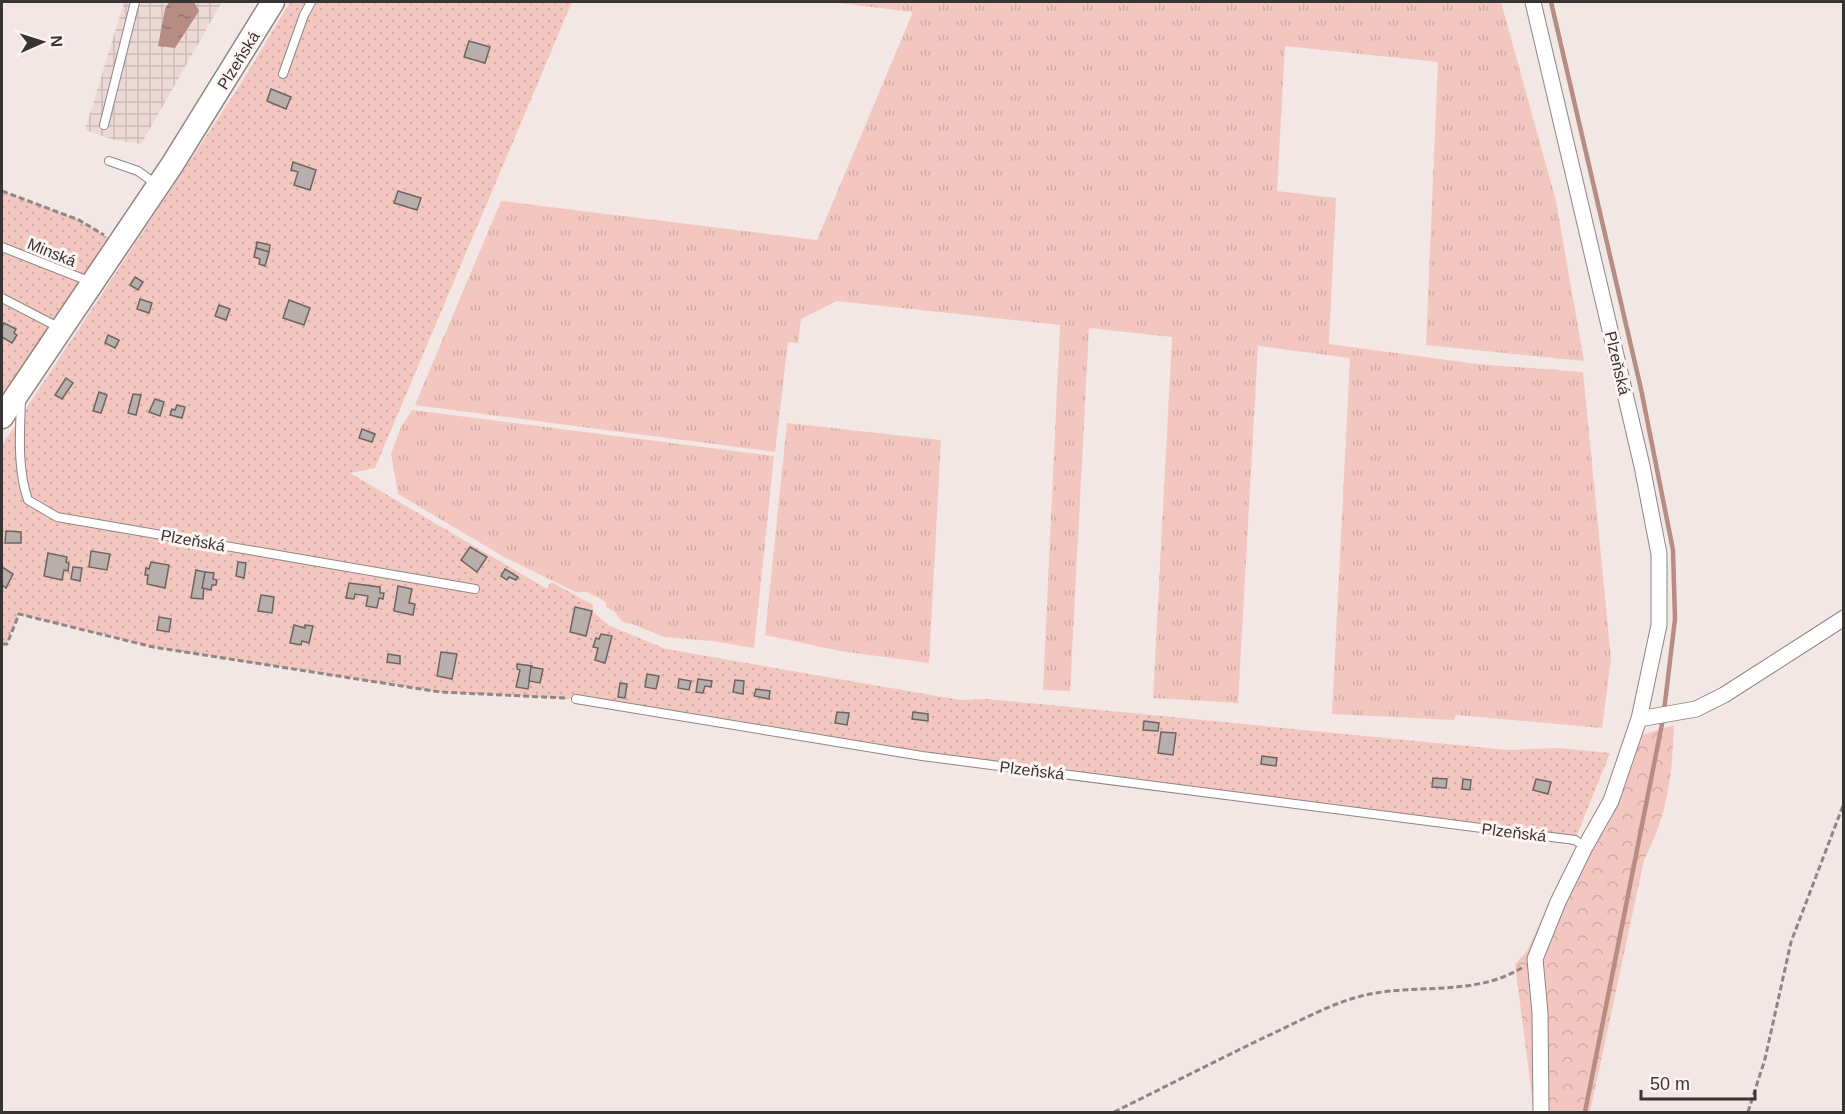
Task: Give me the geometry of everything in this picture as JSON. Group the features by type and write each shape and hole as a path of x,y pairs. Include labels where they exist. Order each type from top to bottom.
{"main road":[{"name":"Plzeňská","path":"2,417 158,186 273,2"}],"street":[{"name":"Plzeňská","path":"1533,2 1642,466 1659,554 1659,624 1646,718 1611,801 1585,847"},
{"path":"1646,718 1696,709 1724,695 1844,618"},
{"path":"1541,1113 1539,1013 1535,960 1558,902 1585,847"}],"lane":[{"path":"104,125 135,2"},
{"path":"283,74 304,15 311,2"},
{"path":"109,161 138,171 158,186"},
{"name":"Minská","path":"2,247 92,283"},
{"path":"2,298 62,328"},
{"name":"Plzeňská","path":"22,387 20,431 22,484 28,500 57,517 475,589"},
{"name":"Plzeňská","path":"576,699 922,756 1563,838 1575,840 1585,847"}],"path":[{"path":"2,191 79,220 118,244"},
{"path":"2,644 7,644 19,614 153,647 440,693 576,699"},
{"path":"1748,1113 1765,1059 1791,942 1844,803"},
{"path":"1114,1113 1257,1041 1352,999 1382,991 1482,985 1512,974 1535,960"}],"shaded area":[{"path":"124,2 222,2 141,144 115,140 85,130"}],"green space":[{"path":"290,2 572,2 375,468 350,473 547,589 551,582 593,605 593,612 610,626 666,649 960,700 988,699 1508,750 1559,748 1610,753 1575,840 922,756 576,699 440,692 153,647 19,614 7,644 2,644 2,445 240,85"},
{"path":"831,2 1501,2 1556,201 1584,361 1426,345 1438,62 1285,46 1277,191 1336,198 1329,344 1477,364 1583,372 1611,658 1602,728 1456,715 1454,720 1332,714 1350,358 1258,346 1238,703 1153,698 1172,337 1089,328 1070,691 1043,690 1060,325 837,301 801,319 798,343 788,342 775,452 415,405 501,201 817,240 913,12"},
{"path":"2,191 79,220 109,238 2,397"},
{"path":"412,410 774,456 754,648 712,641 664,637 622,622 615,612 606,607 606,602 587,592 576,592 504,557 398,494 391,454 401,427"},
{"path":"787,423 941,440 929,663 840,651 765,635"},
{"path":"1674,725 1672,761 1664,810 1644,860 1590,1112 1534,1112 1515,964 1527,951 1561,878 1597,841 1633,764 1641,735"}],"water":[{"path":"169,2 194,2 199,11 175,48 158,46 165,9"}],"building":[{"path":"469,41 490,47 485,63 464,57"},
{"path":"271,89 291,97 286,109 267,101"},
{"path":"293,162 316,170 310,190 294,185 298,172 291,170"},
{"path":"398,191 421,198 417,210 394,203"},
{"path":"257,242 270,245 269,252 256,248"},
{"path":"256,248 269,252 265,266 259,264 260,259 254,257"},
{"path":"135,277 143,282 138,290 130,285"},
{"path":"140,299 152,303 149,313 137,309"},
{"path":"289,300 310,308 304,325 283,318"},
{"path":"219,305 230,309 226,320 215,316"},
{"path":"4,323 16,329 14,333 17,335 12,343 2,337"},
{"path":"108,335 119,340 115,348 105,343"},
{"path":"66,378 73,383 62,399 55,395"},
{"path":"99,392 107,395 101,413 93,411"},
{"path":"133,394 141,395 136,415 128,413"},
{"path":"155,399 164,402 160,416 149,412"},
{"path":"177,405 185,407 182,418 170,415 172,409 175,410"},
{"path":"362,429 375,434 372,442 359,438"},
{"path":"6,531 21,532 21,543 5,543"},
{"path":"470,547 487,557 477,572 461,560"},
{"path":"91,551 110,554 107,570 89,567"},
{"path":"48,553 67,557 68,571 64,570 62,580 44,576"},
{"path":"151,562 169,565 165,588 147,584 146,568 149,569"},
{"path":"238,562 246,563 244,578 236,576"},
{"path":"2,567 13,574 6,588 2,585"},
{"path":"73,567 82,568 80,581 71,579"},
{"path":"505,569 518,577 516,580 509,577 507,580 501,576"},
{"path":"196,570 205,572 203,599 191,598"},
{"path":"205,572 214,573 213,579 217,580 211,590 202,588"},
{"path":"349,583 380,587 380,593 384,593 383,599 379,598 377,608 366,606 368,596 355,594 354,599 346,598"},
{"path":"398,586 412,589 409,603 415,604 413,615 394,611"},
{"path":"261,595 274,597 272,613 258,611"},
{"path":"575,607 592,611 586,636 570,632"},
{"path":"159,617 171,619 169,632 157,630"},
{"path":"294,625 305,628 305,625 313,626 309,643 302,641 301,645 290,643"},
{"path":"601,634 612,636 605,663 595,660 598,648 593,647 596,638 599,639"},
{"path":"441,652 457,654 452,679 437,676"},
{"path":"388,654 400,656 400,664 387,662"},
{"path":"517,664 532,666 528,689 516,687 520,670 517,669"},
{"path":"531,667 543,669 540,683 529,681"},
{"path":"647,674 659,676 656,689 645,687"},
{"path":"679,679 691,681 689,690 678,688"},
{"path":"698,679 712,681 711,687 705,686 703,693 696,692"},
{"path":"735,680 744,681 743,694 733,692"},
{"path":"620,683 627,684 625,698 618,697"},
{"path":"756,689 770,691 769,699 754,696"},
{"path":"837,712 849,713 847,725 835,723"},
{"path":"913,712 928,714 928,721 912,719"},
{"path":"1144,721 1159,723 1158,731 1143,730"},
{"path":"1161,732 1176,733 1173,755 1158,753"},
{"path":"1262,756 1277,758 1276,766 1261,764"},
{"path":"1433,778 1447,779 1446,788 1432,787"},
{"path":"1463,779 1471,780 1470,790 1462,789"},
{"path":"1536,779 1551,782 1548,794 1533,790"}],"waterway":[{"path":"1551,2 1641,389 1673,550 1675,619 1664,711"},
{"path":"1585,1112 1663,719"}]}
